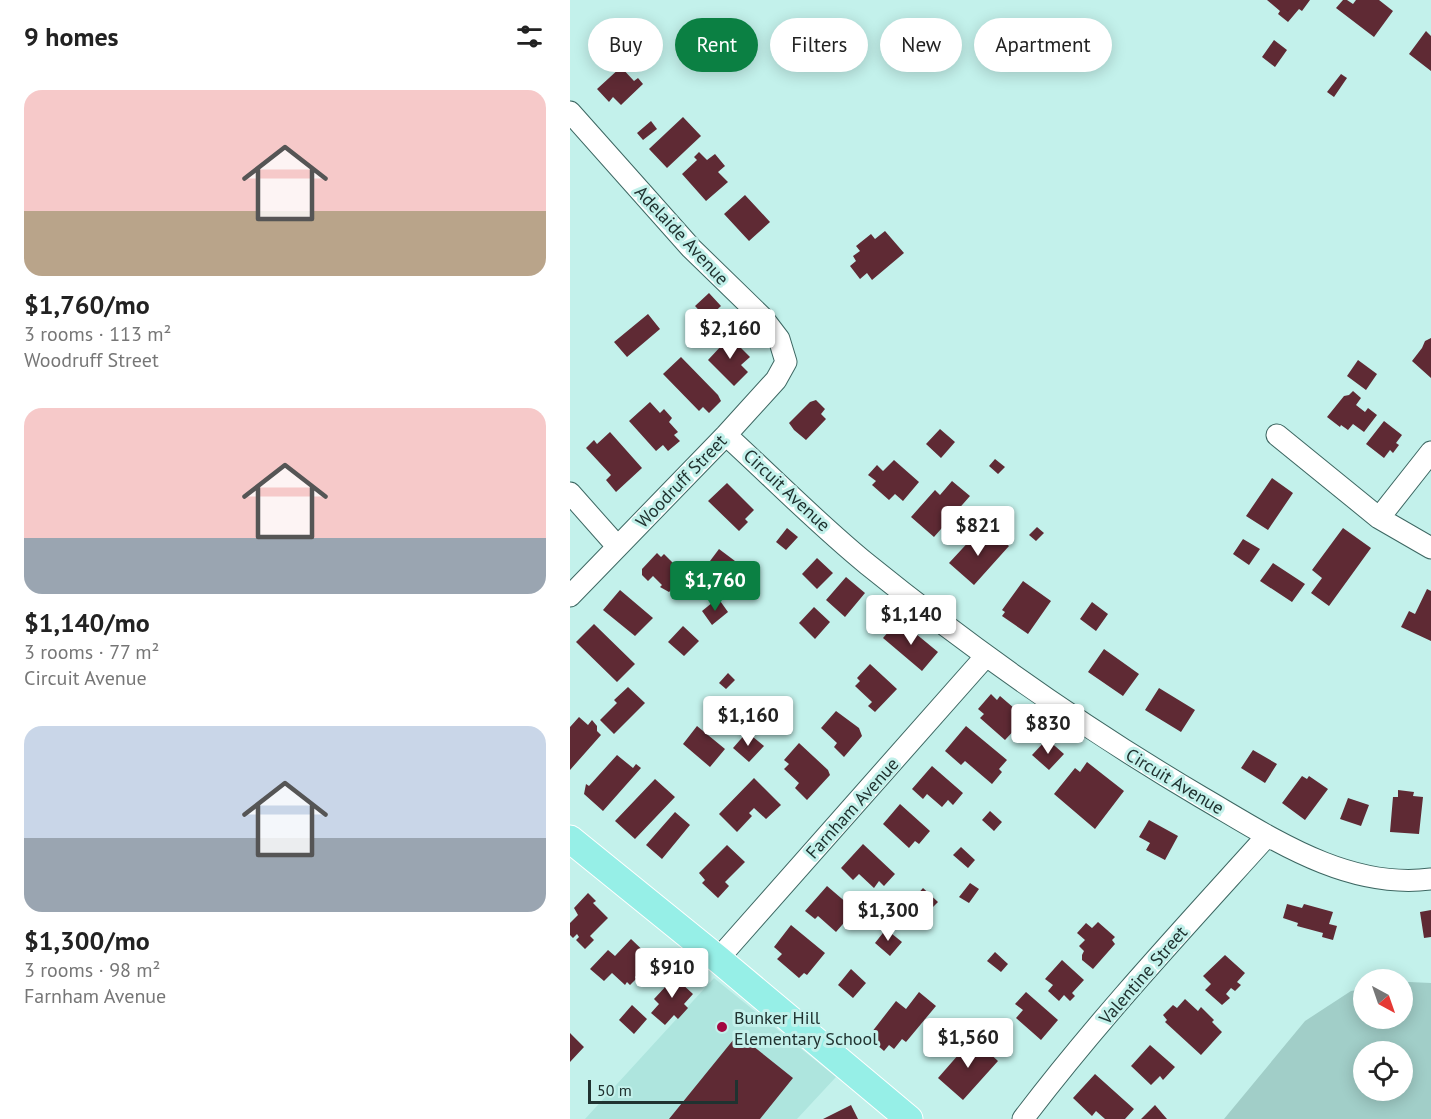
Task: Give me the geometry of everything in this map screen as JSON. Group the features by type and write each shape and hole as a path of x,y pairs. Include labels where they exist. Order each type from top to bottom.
{"main road":[{"path":"570,839 909,1119"}],"street":[{"name":"Adelaide Avenue","path":"570,112 691,248 763,318 779,339 786,362"},
{"name":"Woodruff Street","path":"570,596 726,435 776,380 786,362"},
{"name":"Circuit Avenue","path":"726,435 865,562 986,656 1130,755 1267,836 1329,866 1382,879 1431,879"},
{"path":"1277,435 1379,518 1431,549"},
{"path":"1379,518 1431,452"},
{"path":"570,493 617,546"},
{"name":"Farnham Avenue","path":"718,959 986,656"},
{"name":"Valentine Street","path":"1023,1119 1054,1078 1157,957 1267,836"}],"shaded area":[{"name":"Bunker Hill Elementary School","path":"714,978 836,1077 797,1119 585,1119"}],"green space":[{"path":"1413,982 1431,983 1431,1119 1224,1119 1305,1021 1353,991 1353,1029 1413,1029"}],"building":[{"path":"1267,0 1310,0 1302,11 1299,9 1288,22 1278,14 1280,11"},
{"path":"1343,0 1353,4 1356,0 1379,0 1393,11 1374,37 1336,8"},
{"path":"1426,31 1431,36 1431,71 1409,54"},
{"path":"1274,40 1287,50 1275,67 1262,57"},
{"path":"616,72 626,72 634,81 638,78 643,84 621,105 613,97 609,102 597,89"},
{"path":"1341,74 1347,78 1334,97 1327,92"},
{"path":"683,117 701,136 667,168 649,149"},
{"path":"651,121 657,129 643,140 637,133"},
{"path":"699,152 707,160 715,154 725,166 718,172 728,182 706,201 682,174 697,160 694,157"},
{"path":"745,195 770,222 749,241 724,214"},
{"path":"885,231 904,253 872,280 867,273 860,279 850,266 856,261 853,256 860,251 856,246 871,234 875,239"},
{"path":"709,293 721,306 707,319 695,306"},
{"path":"648,314 660,329 627,357 614,342"},
{"path":"727,334 750,357 741,365 748,372 734,386 708,360 722,345 719,342"},
{"path":"1431,338 1431,378 1412,361 1425,341"},
{"path":"681,357 718,395 721,401 709,413 703,407 699,411 663,374"},
{"path":"1358,360 1377,374 1366,390 1347,376"},
{"path":"1353,391 1361,398 1356,405 1365,412 1368,408 1377,415 1364,432 1353,424 1348,430 1341,425 1340,427 1327,417 1344,396"},
{"path":"816,400 825,409 821,414 826,419 806,440 789,423 810,402"},
{"path":"650,402 660,413 664,409 672,418 669,422 678,432 674,435 680,441 668,451 663,445 656,451 629,421"},
{"path":"1384,421 1402,435 1393,453 1390,450 1384,458 1366,444"},
{"path":"940,429 955,442 941,458 926,444"},
{"path":"610,432 642,468 616,492 606,480 611,475 586,448 594,440 597,444"},
{"path":"995,459 1005,467 998,474 989,466"},
{"path":"894,460 919,482 903,501 895,494 889,500 872,485 876,481 868,475 877,465 883,471"},
{"path":"1272,478 1293,493 1268,530 1246,516"},
{"path":"952,481 970,496 934,537 911,517 935,490 940,495"},
{"path":"727,483 754,510 745,519 748,522 739,531 708,501"},
{"path":"1037,527 1044,533 1036,541 1029,535"},
{"path":"787,528 798,537 786,550 776,542"},
{"path":"1343,528 1371,548 1329,606 1311,593 1322,578 1312,570"},
{"path":"995,533 1009,546 974,585 949,563 974,536 984,545"},
{"path":"1243,539 1260,549 1249,565 1233,554"},
{"path":"719,549 739,564 727,580 707,565"},
{"path":"657,553 661,557 664,554 689,579 679,589 676,585 669,592 660,587 662,585 653,576 648,581 642,575 642,569"},
{"path":"817,558 833,573 817,589 802,574"},
{"path":"1273,563 1305,584 1292,602 1260,581"},
{"path":"846,577 865,593 845,617 826,600"},
{"path":"1023,581 1051,601 1028,634 1002,616 1005,612 1002,610"},
{"path":"1427,589 1431,591 1431,641 1401,627 1409,611 1415,614"},
{"path":"620,590 653,618 635,636 603,610"},
{"path":"718,598 728,612 712,625 702,611"},
{"path":"1092,602 1108,614 1096,631 1080,619"},
{"path":"814,607 830,622 815,639 799,623"},
{"path":"594,624 635,664 617,682 576,642"},
{"path":"895,624 901,628 904,624 938,652 922,671 883,638"},
{"path":"683,626 699,641 684,656 668,642"},
{"path":"1104,649 1139,674 1123,696 1088,672"},
{"path":"870,664 897,689 875,712 868,706 872,702 855,686 860,681 857,678"},
{"path":"728,673 735,680 726,689 719,683"},
{"path":"628,687 645,703 614,734 600,720 617,703 614,700"},
{"path":"1159,688 1195,710 1181,732 1145,710"},
{"path":"991,694 997,700 1000,696 1021,714 1014,722 1019,725 1005,740 980,718 984,714 978,709"},
{"path":"836,711 859,728 862,736 844,757 834,747 837,743 821,728"},
{"path":"579,717 588,725 592,720 601,735 570,770 570,727"},
{"path":"697,726 725,749 710,767 683,744"},
{"path":"966,726 1007,760 999,769 1002,772 992,784 965,761 961,765 945,751"},
{"path":"747,732 764,746 749,762 733,748"},
{"path":"1047,739 1064,754 1049,770 1032,755"},
{"path":"799,743 828,770 830,775 807,800 795,788 799,783 784,769 789,764 784,760"},
{"path":"1253,750 1277,764 1265,783 1241,768"},
{"path":"617,755 633,768 636,764 641,768 603,811 584,794 586,784 589,786"},
{"path":"1087,762 1124,791 1095,829 1054,794 1075,768 1080,772"},
{"path":"932,766 963,793 953,805 948,800 942,807 927,794 923,799 912,789"},
{"path":"1302,776 1307,779 1309,776 1328,789 1305,820 1282,803"},
{"path":"754,778 781,805 766,819 754,808 749,813 752,816 737,832 719,814"},
{"path":"655,779 675,797 635,839 615,821"},
{"path":"1398,790 1414,792 1413,796 1423,797 1419,834 1390,832 1393,797 1398,797"},
{"path":"1348,798 1369,805 1361,826 1340,819"},
{"path":"900,804 930,831 919,844 915,841 909,848 883,824"},
{"path":"990,811 1002,822 994,831 982,820"},
{"path":"675,812 690,825 662,859 646,845"},
{"path":"1149,820 1178,836 1165,860 1146,850 1150,843 1139,837"},
{"path":"863,844 895,874 884,886 879,881 874,888 859,874 853,880 841,868"},
{"path":"727,845 745,862 725,882 729,886 718,898 702,883 705,880 699,873"},
{"path":"961,847 975,860 968,868 953,855"},
{"path":"970,883 979,889 969,903 959,897"},
{"path":"827,886 855,910 836,932 818,916 815,919 805,911"},
{"path":"923,888 938,902 922,918 908,905"},
{"path":"588,893 596,901 593,903 608,918 590,936 594,940 585,949 576,940 579,937 577,934 573,938 570,935 570,923 578,915 574,908"},
{"path":"1287,904 1302,908 1304,904 1333,912 1329,924 1337,926 1333,940 1322,937 1323,933 1297,926 1298,923 1283,918"},
{"path":"1431,910 1431,937 1424,938 1420,912"},
{"path":"1098,922 1115,937 1112,940 1115,944 1093,969 1082,960 1084,951 1079,946 1085,940 1077,933 1086,923 1092,928"},
{"path":"791,925 825,953 807,975 804,973 799,978 777,959 782,954 774,947"},
{"path":"886,929 902,942 890,956 875,943"},
{"path":"631,939 652,959 630,985 627,982 625,985 612,973 604,981 590,969 608,950 615,956"},
{"path":"995,952 1008,964 1001,972 987,961"},
{"path":"1225,955 1245,973 1237,982 1241,985 1235,991 1231,988 1226,994 1230,998 1222,1005 1205,990 1211,984 1203,976"},
{"path":"1062,960 1084,980 1072,993 1075,996 1070,1001 1064,995 1059,1001 1048,991 1053,985 1045,979"},
{"path":"674,969 684,978 680,982 693,994 684,1004 688,1008 678,1019 674,1015 665,1025 651,1013 659,1004 654,999 667,985 662,981"},
{"path":"851,969 866,983 853,998 838,985"},
{"path":"919,992 936,1006 906,1042 902,1039 894,1049 889,1045 884,1051 868,1037 896,1001 906,1009"},
{"path":"1026,992 1058,1020 1041,1040 1016,1018 1023,1010 1015,1004"},
{"path":"1185,999 1198,1011 1201,1007 1222,1032 1201,1055 1165,1022 1167,1020 1163,1015 1173,1005 1177,1008"},
{"path":"632,1005 647,1019 634,1034 619,1020"},
{"path":"570,1033 584,1047 570,1062"},
{"path":"738,1034 793,1078 760,1119 669,1119"},
{"path":"973,1038 998,1061 963,1100 938,1078"},
{"path":"1150,1045 1175,1067 1163,1080 1160,1076 1151,1085 1131,1066"},
{"path":"1095,1074 1134,1109 1125,1119 1105,1119 1096,1111 1092,1116 1073,1098"},
{"path":"851,1105 858,1119 823,1119"},
{"path":"1155,1105 1167,1119 1141,1119"}],"place":[{"name":"Bunker Hill Elementary School","path":"722,1027"}]}
